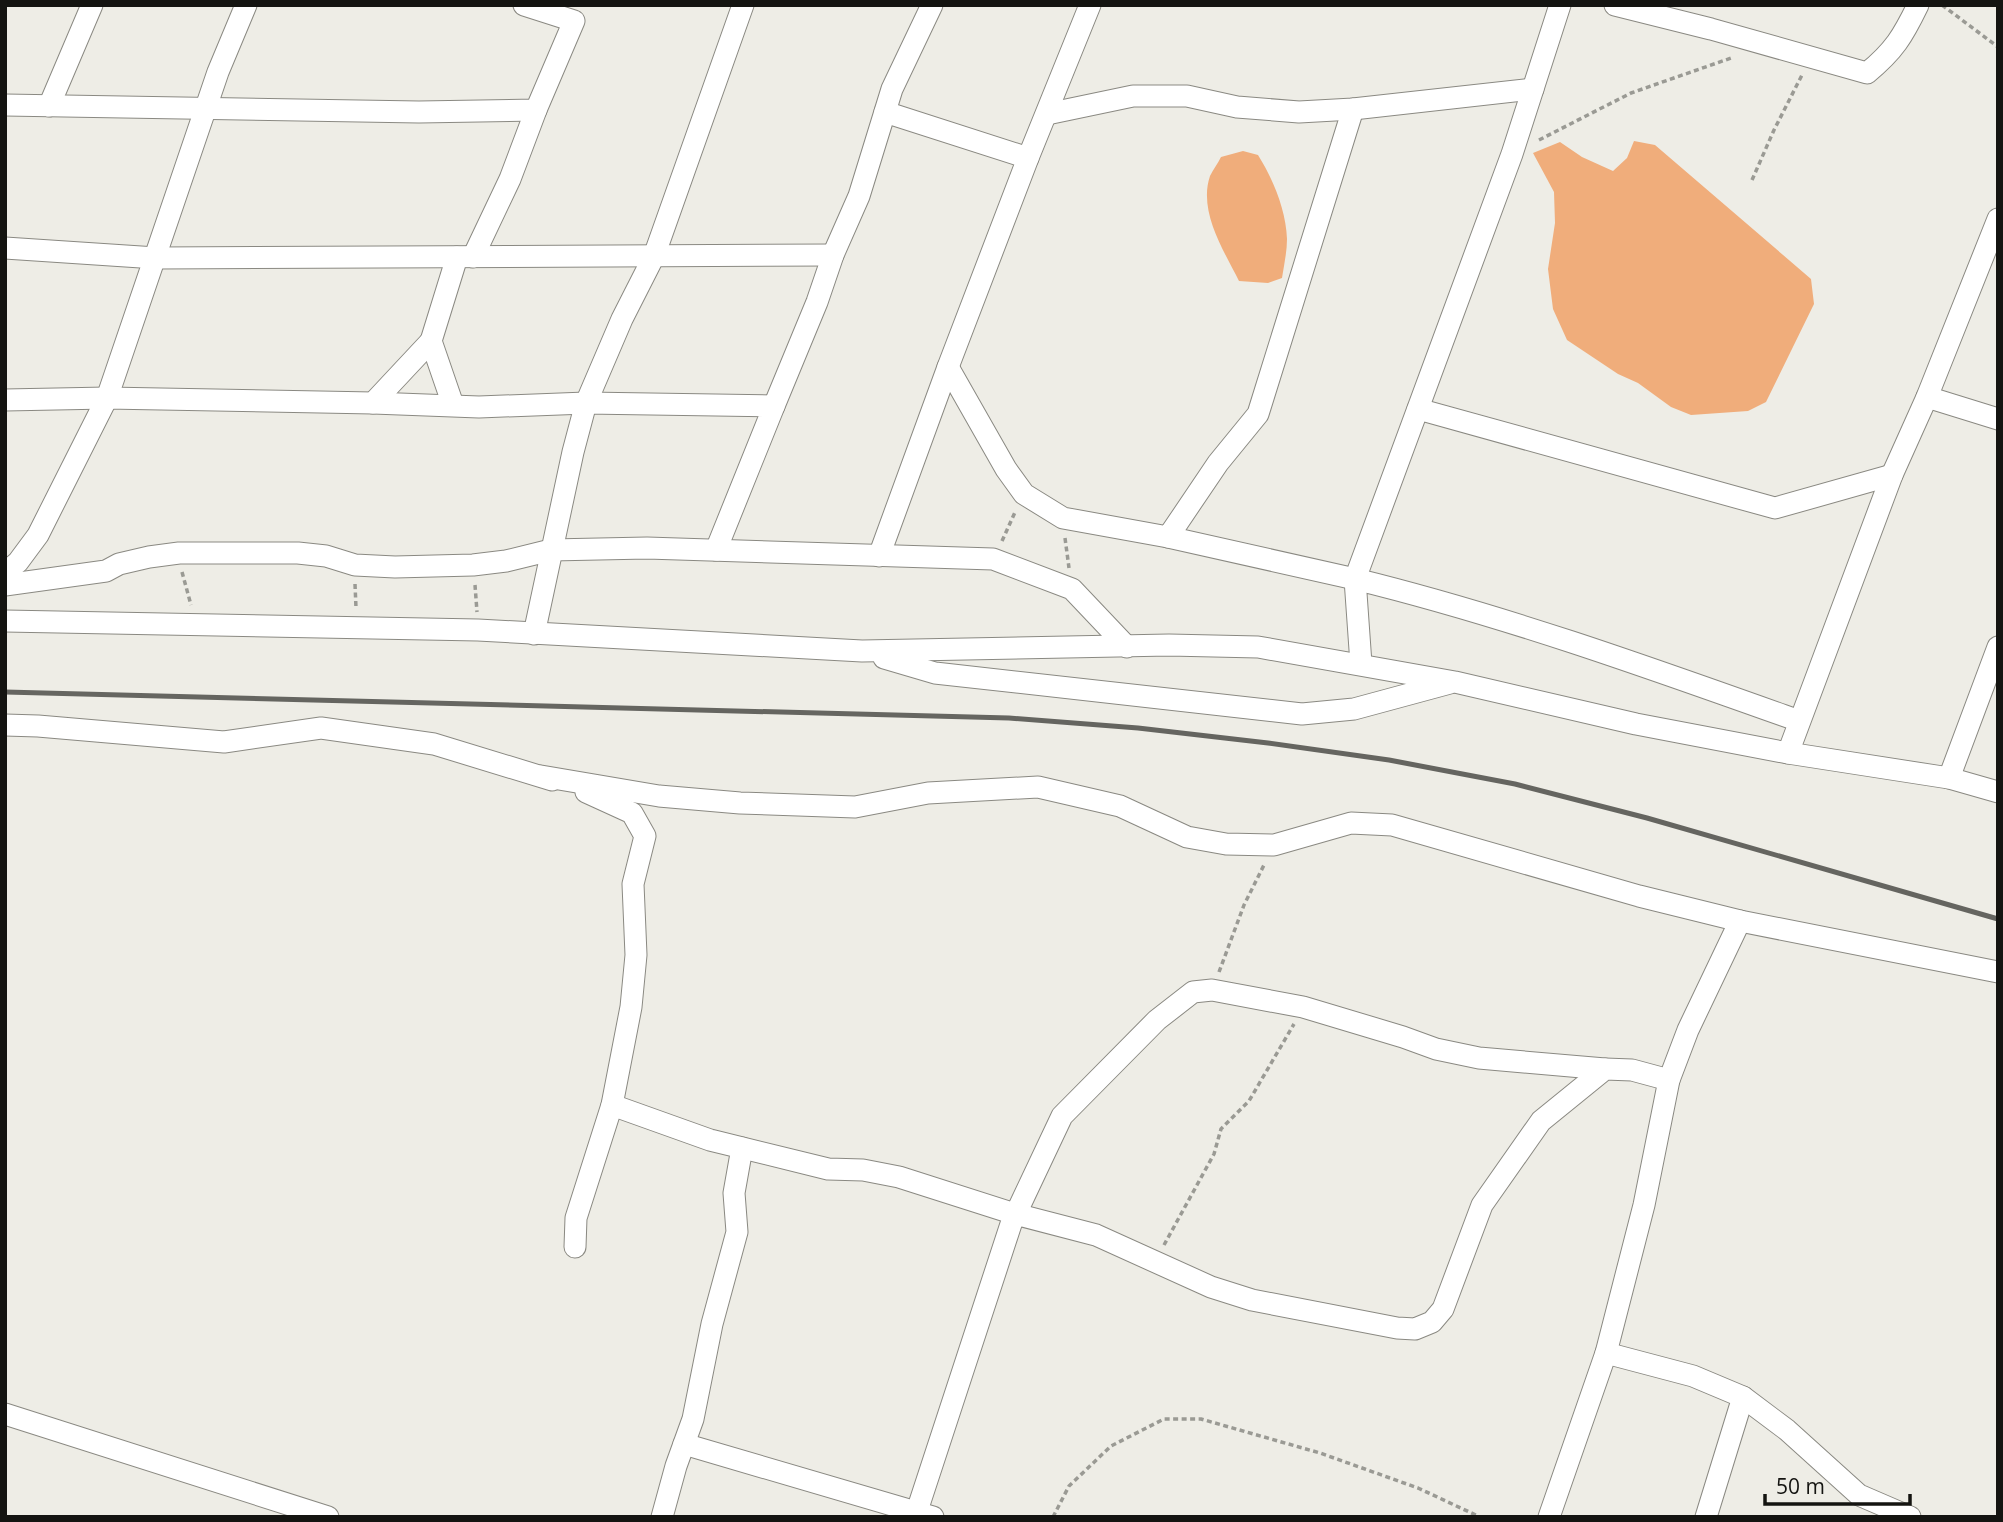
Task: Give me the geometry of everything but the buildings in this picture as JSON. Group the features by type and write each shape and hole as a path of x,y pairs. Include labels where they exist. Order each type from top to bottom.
{"street":[{"path":"49,106 92,5"},
{"path":"5,573 18,562 38,535 107,398 218,72 246,5"},
{"path":"373,403 431,341 465,257 510,179 577,13 524,5"},
{"path":"534,634 586,402 622,319 654,256 743,5"},
{"path":"716,550 859,195 892,89 932,5"},
{"path":"879,556 1028,158 1090,5"},
{"path":"1361,664 1355,579 1512,154 1560,5"},
{"path":"1615,5 1867,73 1889,55 1918,5"},
{"path":"1047,114 1133,96 1187,96 1237,107 1287,111 1353,109 1533,89"},
{"path":"5,106 419,112 536,110"},
{"path":"1168,537 1218,463 1258,414 1353,109"},
{"path":"885,112 1028,158"},
{"path":"1788,753 1892,475 1927,397 1998,219"},
{"path":"5,248 156,258 833,255"},
{"path":"431,341 453,405"},
{"path":"948,367 1006,469 1024,494 1062,518 1168,537 1441,600 1799,721"},
{"path":"1927,397 1998,419"},
{"path":"5,400 107,398 480,407 586,402 774,406"},
{"path":"1418,409 1775,508 1892,475"},
{"path":"5,585 106,571 119,564 149,556 178,553 298,553 326,556 355,565 473,565 506,561 551,550 716,550 993,559 1072,589 1127,647"},
{"path":"5,621 478,630 862,652 1169,645 1258,647 1455,682 1636,724 1788,753 1949,778 1998,793"},
{"path":"1949,778 1998,647"},
{"path":"862,652 935,673 1302,714 1354,709 1455,682"},
{"path":"5,725 225,742 321,728 434,744 541,776 593,794 626,810 639,822 645,835 633,884 636,955 631,1007 612,1105 576,1219 575,1247"},
{"path":"541,776 673,797 740,803 855,807 928,793 1038,787 1120,806 1187,837 1226,845 1274,845 1351,824 1392,825 1639,896 1740,921 1998,972"},
{"path":"1549,1517 1606,1353 1644,1205 1669,1080 1688,1030 1740,921"},
{"path":"684,1444 921,1515 1015,1214 1062,1116 1157,1020 1193,992 1212,990 1303,1007 1436,1049 1468,1055 1632,1070 1669,1080"},
{"path":"612,1105 710,1140 828,1169 863,1170 899,1177 1015,1214 1096,1235 1211,1287 1252,1300 1397,1328 1415,1329 1432,1322 1443,1309 1482,1205 1541,1121 1605,1069"},
{"path":"662,1517 693,1419 712,1324 737,1232 734,1193 742,1148"},
{"path":"1606,1353 1692,1376 1743,1397 1787,1430 1859,1495 1910,1517"},
{"path":"1706,1517 1743,1397"},
{"path":"5,1414 328,1517"}],"path":[{"path":"1942,5 1998,47"},
{"path":"1512,154 1630,93 1768,46"},
{"path":"1752,180 1811,58"},
{"path":"993,559 1024,494"},
{"path":"1062,518 1072,589"},
{"path":"178,553 197,625"},
{"path":"355,565 356,627"},
{"path":"473,565 478,630"},
{"path":"1212,990 1244,905 1274,845"},
{"path":"1154,1261 1214,1154 1221,1129 1249,1101 1303,1007"},
{"path":"1053,1517 1069,1486 1111,1446 1164,1419 1201,1419 1320,1453 1418,1488 1480,1517"}],"shaded area":[{"path":"1634,141 1655,145 1811,279 1814,304 1766,402 1748,411 1691,415 1671,407 1638,383 1618,374 1567,340 1553,309 1548,269 1555,223 1554,192 1533,153 1560,142 1582,157 1613,171 1627,158"},
{"path":"1243,151 1258,155 1274,184 1284,217 1287,244 1282,278 1268,283 1239,281 1214,230 1207,203 1210,176 1221,157"}],"railway":[{"path":"5,692 1009,718 1138,728 1389,760 1515,784 1647,818 1998,919"}]}
